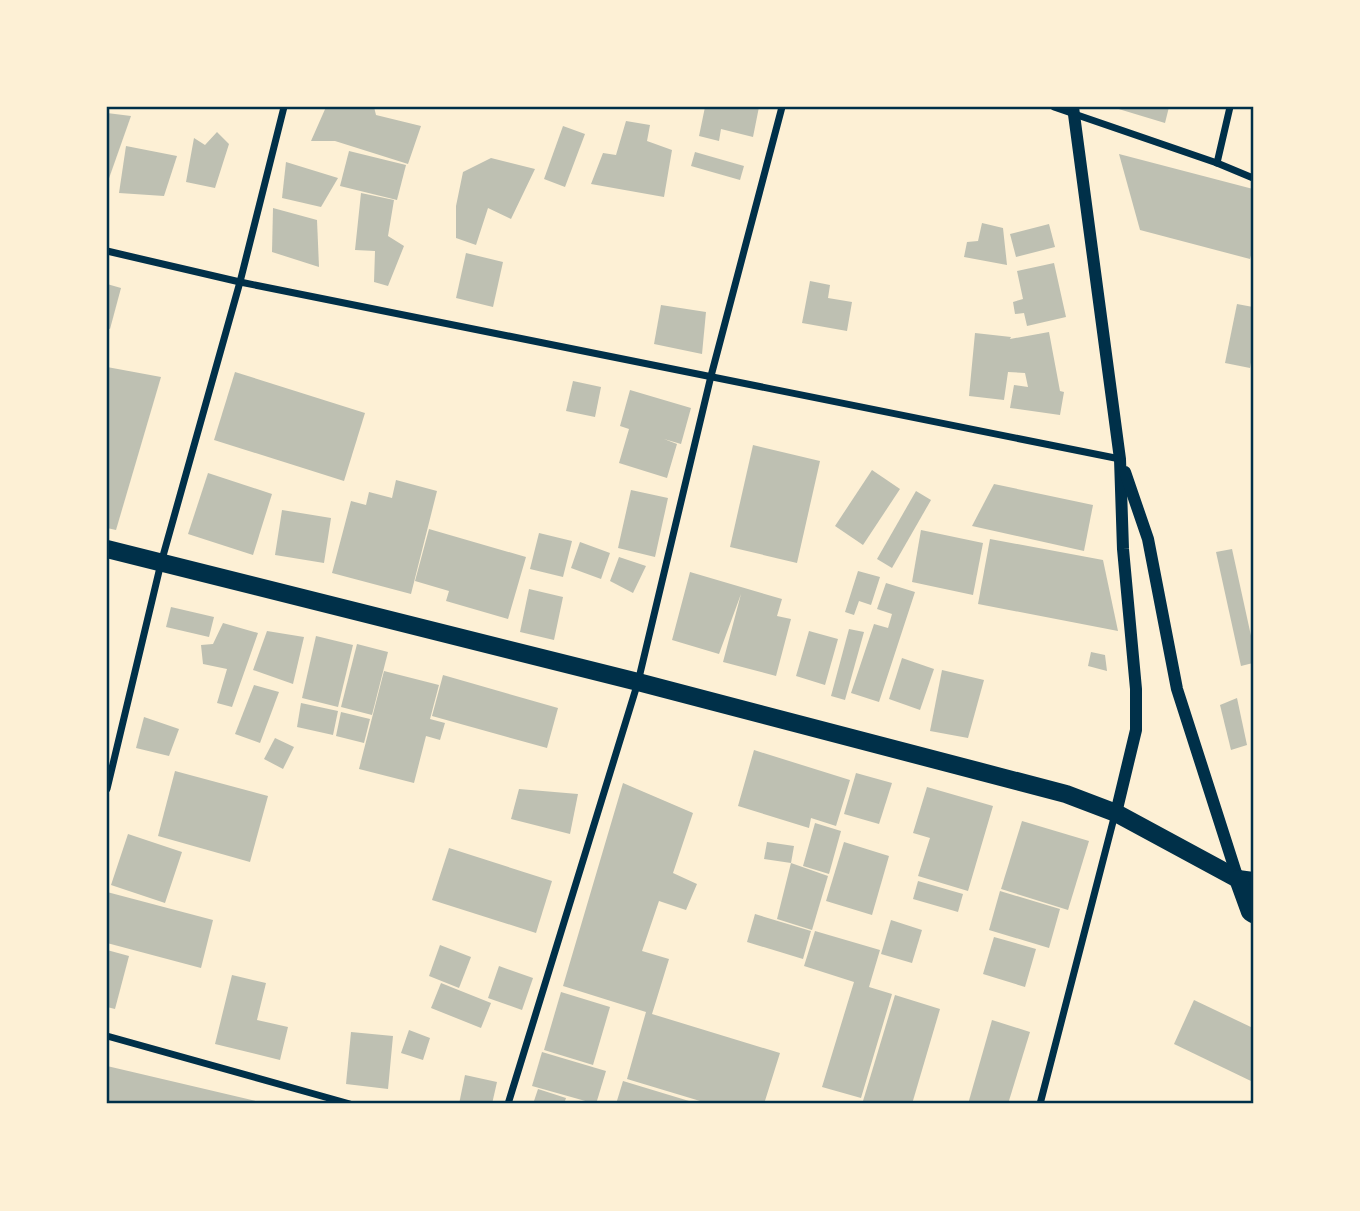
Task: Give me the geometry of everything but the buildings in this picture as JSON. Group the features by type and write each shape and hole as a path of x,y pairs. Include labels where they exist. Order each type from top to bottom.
{"main road":[{"path":"107,549 638,682 1066,794 1116,813 1246,880 1250,912 1253,914"}],"street":[{"path":"107,789 162,563 240,282 284,107"},
{"path":"508,1104 638,682 711,376 782,107"},
{"path":"1054,107 1073,111 1253,178"},
{"path":"1217,163 1230,107"},
{"path":"1040,1104 1136,730 1136,689 1123,550 1120,459 1073,111"},
{"path":"107,251 240,282 1120,459"},
{"path":"1120,459 1148,539 1177,689 1246,880"},
{"path":"107,1036 350,1104"}]}
